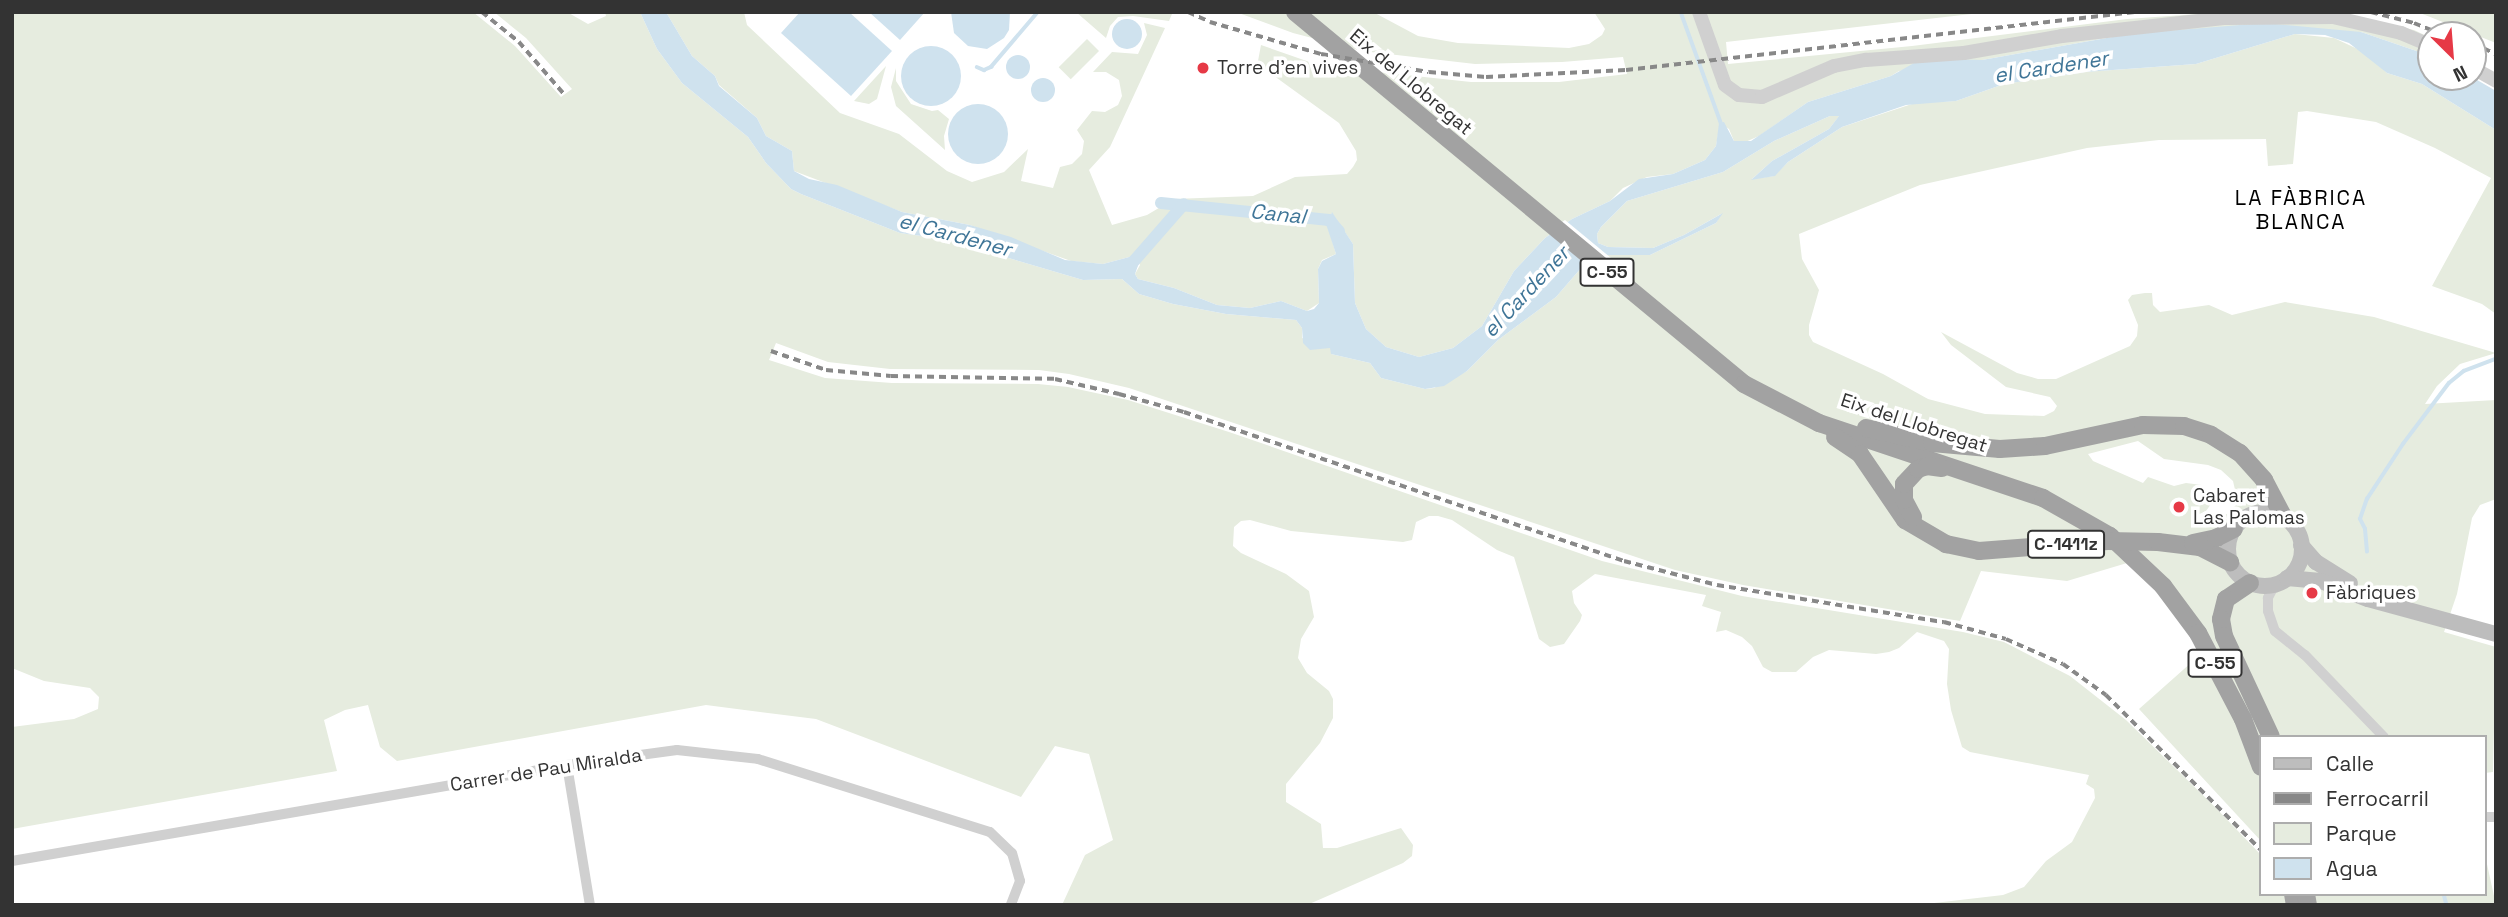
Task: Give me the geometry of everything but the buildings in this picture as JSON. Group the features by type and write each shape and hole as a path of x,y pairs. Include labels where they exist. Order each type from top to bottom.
{"highway":[{"name":"Eix del Llobregat","path":"1307,16 1715,358 1787,409 1855,436 2009,484 2096,522"},
{"name":"Eix del Llobregat","path":"1715,358 1825,417 2041,487 2096,522"},
{"path":"1787,409 1800,422 1834,436 1860,454 1901,515 1923,531"},
{"path":"1862,428 1943,445 2000,449 2045,446 2143,425 2183,426 2211,435 2239,453 2264,480 2284,518"},
{"path":"1923,531 1909,512 1903,493 1904,484 1918,470 1927,466 1938,467 1989,484 2009,484"},
{"name":"C-55","path":"2096,522 2153,569 2210,637 2260,738"},
{"path":"2186,544 2216,538 2234,529"},
{"name":"C-1411z","path":"1923,531 1946,544 1979,551 2108,541 2186,544"},
{"path":"2186,544 2210,550 2230,562"},
{"name":"C-55","path":"2153,569 2203,642 2243,719 2260,764"},
{"path":"2269,586 2226,599 2221,619 2224,636 2270,735"}],"main road":[{"path":"2269,586 2299,563 2301,545 2296,529 2284,518 2269,512 2254,514 2234,529 2228,545 2230,562 2238,575 2269,586 2321,581 2496,635"},
{"path":"2301,545 2326,569 2393,604"}],"street":[{"path":"1699,12 1724,85 1739,95 1762,97 1835,66 1866,60 1964,53 2062,36 2226,18 2333,17 2401,33 2417,40"},
{"path":"2269,586 2268,618 2275,631 2305,655 2383,735"},
{"name":"Carrer de Pau Miralda","path":"12,861 567,765 677,750 771,763 990,832 1012,853 1020,881 1012,905"},
{"path":"567,765 590,905"}],"green space":[{"path":"12,12 473,12 515,46 561,97 572,89 526,38 494,12 567,12 588,24 606,16 605,12 640,12 657,49 682,83 748,137 766,163 791,189 801,194 900,233 980,244 1005,257 1083,280 1122,279 1139,294 1173,304 1226,314 1296,320 1302,328 1302,338 1331,348 1331,354 1370,363 1381,378 1425,389 1434,388 1467,371 1498,340 1556,297 1588,260 1604,255 1650,255 1716,223 1721,214 1684,235 1653,248 1608,247 1598,243 1597,234 1601,227 1627,201 1723,172 1774,141 1830,116 1840,115 1829,129 1772,161 1752,179 1774,176 1788,162 1842,127 1915,103 1956,101 2004,84 2085,72 2196,64 2295,34 2334,38 2364,52 2387,73 2417,82 2417,91 2433,91 2496,130 2496,314 2482,304 2432,286 2491,178 2435,148 2376,122 2307,111 2298,112 2293,164 2268,166 2266,139 2159,140 2087,148 1920,185 1799,234 1802,259 1819,290 1809,325 1809,335 1813,342 1883,374 1928,399 1985,414 2044,416 2054,411 2057,406 2050,397 2006,387 1951,345 1941,332 2017,373 2038,379 2056,379 2130,346 2137,336 2138,325 2128,300 2132,295 2145,293 2152,293 2153,305 2160,312 2209,305 2232,315 2285,302 2374,317 2496,353 2460,364 2437,386 2425,404 2496,400 2496,499 2480,505 2472,518 2457,594 2444,632 2496,647 2493,772 2487,773 2487,735 2260,735 2260,840 2139,709 2201,654 2178,617 2148,580 2127,563 2067,581 1981,571 1960,621 1743,585 1675,570 1129,388 1069,374 1039,370 890,369 828,362 776,343 769,360 825,378 892,383 1038,384 1068,387 1128,400 1229,432 1602,561 1742,596 1963,632 2004,642 2070,676 2126,720 2214,806 2260,854 2260,896 2487,896 2487,864 2496,905 1917,905 2003,895 2024,887 2046,861 2072,842 2095,798 2094,789 2086,784 2089,775 1970,752 1962,747 1951,710 1947,684 1949,649 1944,641 1917,632 1899,648 1889,652 1876,654 1829,650 1813,657 1796,672 1772,672 1763,667 1752,646 1742,637 1726,630 1716,632 1721,612 1702,606 1706,595 1595,574 1572,591 1574,603 1582,615 1580,621 1564,644 1550,647 1539,639 1514,557 1497,550 1452,520 1438,516 1429,516 1416,522 1412,540 1403,542 1291,531 1250,520 1241,521 1234,527 1233,546 1241,553 1286,574 1309,591 1314,617 1301,639 1298,658 1307,673 1329,691 1333,699 1333,718 1320,743 1286,784 1286,802 1321,824 1323,848 1337,848 1401,828 1413,845 1412,856 1403,863 1307,905 1062,905 1085,855 1113,840 1089,754 1055,746 1021,797 816,719 706,705 397,761 380,747 368,705 345,710 324,720 337,771 12,829 12,727 74,719 98,709 99,697 90,688 44,681 12,668","holes":["2138,441 2164,459 2208,465 2221,470 2233,481 2238,503 2227,514 2198,526 2195,516 2206,511 2211,504 2210,496 2202,485 2186,483 2174,486 2148,477 2143,483 2093,461 2088,454"]},
{"path":"666,12 744,12 747,25 840,113 899,134 947,171 972,182 1004,172 1028,149 1021,181 1053,188 1060,167 1072,164 1082,154 1084,141 1077,130 1092,111 1105,112 1118,105 1122,96 1119,80 1106,72 1093,72 1112,52 1138,54 1147,35 1144,23 1165,28 1110,147 1089,170 1112,225 1147,215 1174,199 1253,196 1295,177 1347,174 1353,167 1357,160 1356,151 1339,123 1263,68 1258,61 1261,45 1321,66 1471,82 1559,82 1627,74 1623,57 1562,62 1475,64 1362,51 1293,33 1236,12 1373,12 1418,36 1458,43 1569,48 1589,44 1602,35 1605,29 1594,12 1989,12 1726,42 1728,64 1912,46 2127,19 2226,12 2325,12 2417,31 2417,51 2361,32 2129,34 1982,60 1899,71 1891,76 1808,102 1759,136 1743,143 1734,141 1729,129 1720,123 1716,146 1705,160 1673,174 1647,177 1623,188 1610,201 1572,219 1545,238 1514,271 1482,326 1453,348 1419,357 1386,347 1366,329 1355,303 1353,244 1332,213 1328,227 1336,254 1322,260 1318,269 1319,303 1307,311 1281,301 1250,308 1217,305 1174,288 1138,279 1135,274 1140,265 1137,257 1103,264 1071,261 970,225 902,212 794,171 792,151 766,136 757,118 719,85 715,76 692,56"},
{"path":"1076,12 1172,14 1169,21 1133,16 1118,17 1110,26 1106,38"},
{"path":"2496,12 2496,43 2487,39 2487,21 2440,21 2420,13"},
{"path":"1087,39 1099,51 1071,79 1059,67"},
{"path":"886,66 877,99 869,104 854,101"},
{"path":"896,68 896,81 911,104 932,111 938,110 949,119 944,136 945,150 896,106 891,87"}],"water":[{"name":"el Cardener","path":"640,12 666,12 692,56 715,76 719,86 757,118 766,136 792,151 794,171 809,179 837,185 902,212 970,225 1011,237 1065,260 1103,264 1133,256 1140,260 1135,274 1138,279 1174,288 1217,305 1250,308 1281,301 1307,311 1314,309 1319,303 1318,269 1322,261 1336,254 1327,227 1332,212 1353,244 1355,303 1366,329 1386,347 1419,357 1453,348 1482,326 1514,271 1545,238 1572,219 1610,201 1639,179 1673,174 1705,160 1716,146 1719,123 1724,122 1734,141 1751,141 1808,102 1891,76 1914,63 1943,59 1982,60 2129,34 2265,23 2361,32 2417,51 2417,82 2387,73 2349,43 2325,35 2295,34 2196,64 2085,72 2004,84 1956,101 1906,105 1842,127 1788,162 1775,176 1751,180 1772,161 1829,129 1839,116 1830,116 1774,141 1723,172 1627,201 1601,227 1597,234 1598,243 1608,247 1653,248 1684,235 1723,213 1716,223 1650,255 1604,255 1588,260 1556,297 1498,340 1467,371 1444,386 1425,389 1381,378 1370,363 1331,354 1330,348 1310,350 1303,343 1302,328 1296,320 1226,314 1173,304 1139,294 1122,279 1083,280 1005,257 980,244 900,233 801,194 791,189 766,163 748,137 682,83 657,49"},
{"path":"800,12 849,12 892,51 851,96 781,33"},
{"path":"869,12 925,12 900,40"},
{"path":"951,12 1010,12 1009,30 1004,38 987,49 968,46 954,33"},
{"path":"1127,19 1138,23 1142,34 1138,45 1127,49 1116,45 1112,34 1116,23"},
{"path":"925,46 937,46 956,59 961,76 959,88 948,101 937,106 925,106 906,93 901,82 901,70 914,51"},
{"path":"1018,55 1027,58 1030,67 1027,76 1018,79 1009,76 1006,67 1009,58"},
{"path":"1043,78 1052,81 1055,90 1052,99 1043,102 1034,99 1031,90 1034,81"},
{"path":"2487,86 2496,91 2496,130 2433,91 2487,91"},
{"path":"972,104 984,104 1003,117 1008,134 1006,146 995,159 984,164 972,164 953,151 948,140 948,128 961,109"}],"pier":[{"path":"1565,220 1611,258 1587,265 1547,232"}],"waterway":[{"path":"1681,12 1722,125"},
{"path":"977,67 984,70 991,67 1037,13"},
{"name":"Canal","path":"1161,203 1329,220 1339,231"},
{"name":"Canal","path":"1127,269 1184,204"},
{"path":"2367,552 2365,529 2360,519 2367,499 2403,444 2449,383 2464,371 2496,359"},
{"path":"2445,896 2447,905"}],"railway":[{"path":"482,12 519,42 564,94"},
{"path":"1188,12 1210,22 1321,54 1429,72 1486,77 1626,70 2135,12"},
{"path":"2371,12 2417,24"},
{"path":"2487,50 2496,54"},
{"path":"771,351 826,370 891,376 1055,379 1184,412 1624,561 1717,585 1944,622 2006,639 2063,664 2106,695 2260,849"}],"place":[{"name":"Torre d'en vives","path":"1203,68"},
{"name":"Cabaret Las Palomas","path":"2179,507"},
{"name":"Fàbriques","path":"2312,593"}],"district":[{"name":"LA FÀBRICA BLANCA","path":"2301,210"}]}
